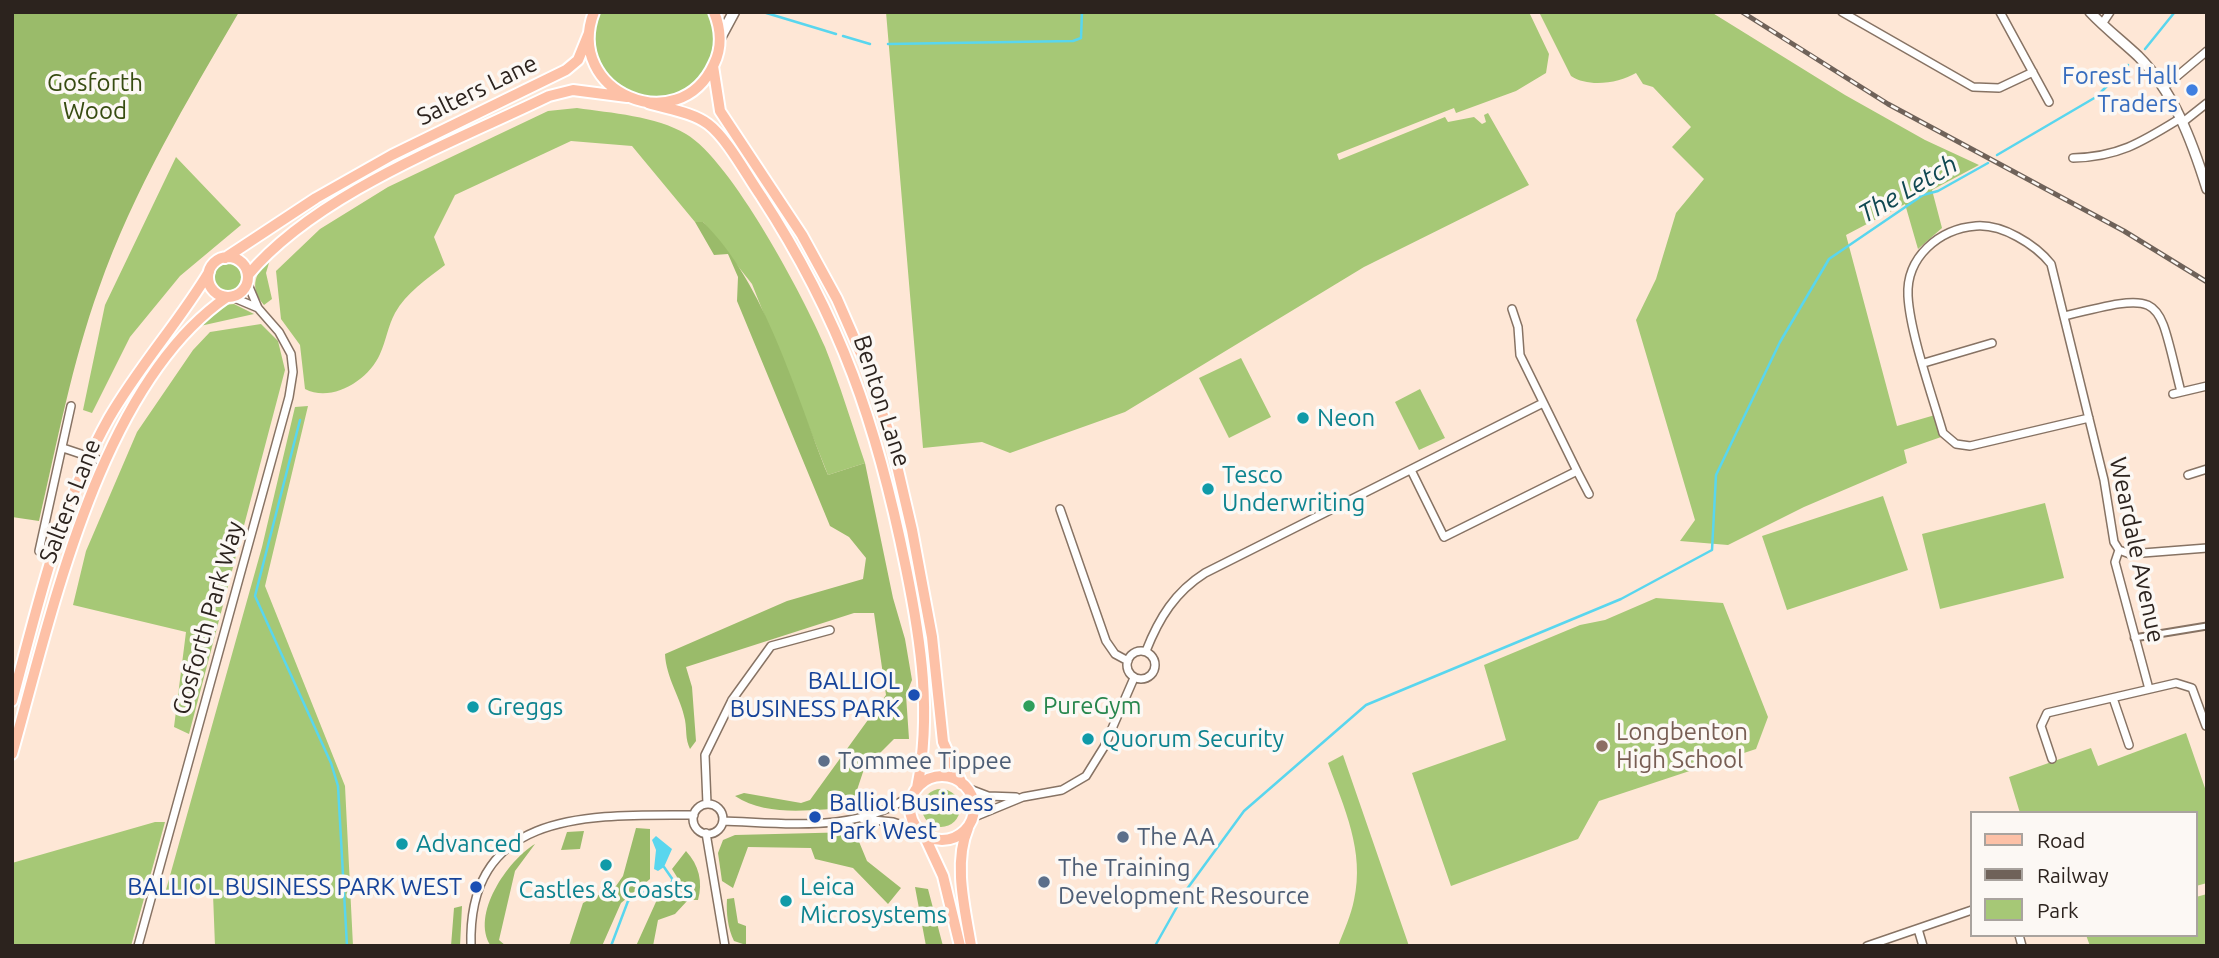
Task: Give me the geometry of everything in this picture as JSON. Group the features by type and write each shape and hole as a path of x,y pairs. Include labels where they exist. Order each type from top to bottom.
{"main road":[{"path":"594,12 589,33 591,55 601,76 626,97"},
{"path":"715,12 720,38"},
{"path":"648,103 668,102 686,95 702,83 713,66 720,38 734,12"},
{"name":"Salters Lane","path":"225,258 316,198 392,155 566,70 578,60 589,33"},
{"name":"Benton Lane","path":"713,66 720,111 802,234 837,299 865,363 890,436 912,530 932,636 943,742 965,786"},
{"name":"Salters Lane","path":"247,278 268,251 324,211 389,173 549,96 573,90 626,97 648,103"},
{"name":"Benton Lane","path":"648,103 701,120 714,130 801,261 853,369 886,479 919,639 925,720 916,790"},
{"path":"225,258 239,261 247,278 242,291 229,297 212,290 209,272 217,261 225,258"},
{"name":"Salters Lane","path":"12,701 62,526 90,457 130,383 190,304 209,272"},
{"name":"Salters Lane","path":"12,754 59,587 105,462 129,415 180,340 200,316 229,297"},
{"path":"960,946 943,876 911,811 916,790 938,777 965,786 973,800 970,822 962,845 961,863 971,946"},
{"path":"922,833 946,839 957,835 970,822"}],"street":[{"path":"1842,12 1973,87 1999,88 2033,72"},
{"path":"2000,12 2049,102"},
{"path":"2090,12 2138,56 2163,88 2182,120 2207,189"},
{"path":"2102,24 2110,12"},
{"path":"2163,88 2207,51"},
{"path":"2073,158 2099,158 2120,153 2182,120 2207,103"},
{"name":"Weardale Avenue","path":"2089,418 1970,446 1956,443 1943,433 1908,298 1916,262 1924,251 1953,230 1991,227 2042,254 2050,264 2089,418 2111,514 2114,542 2119,550 2115,562 2150,689"},
{"name":"Gosforth Park Way","path":"138,946 289,397 293,372 291,354 279,332 258,308 247,278"},
{"name":"Gosforth Park Way","path":"229,297 258,308"},
{"path":"2064,316 2130,300 2147,303 2162,315 2177,393 2207,386"},
{"path":"1512,309 1518,327 1517,349 1589,495"},
{"path":"1924,363 1992,344"},
{"path":"1146,651 1167,608 1196,579 1543,404"},
{"path":"39,551 71,406"},
{"path":"63,448 105,462"},
{"path":"2188,475 2207,469"},
{"path":"1410,470 1444,537 1577,471"},
{"path":"1060,509 1106,641 1115,654 1128,661"},
{"path":"2119,550 2130,554 2207,548"},
{"path":"2134,638 2207,626"},
{"path":"707,804 705,755 739,691 771,646 830,630"},
{"path":"1146,651 1155,660 1154,672 1146,679 1134,678 1127,669 1128,661 1135,652 1146,651"},
{"path":"965,786 988,796 1023,797 1062,790 1086,776 1104,747 1134,678"},
{"path":"2052,759 2040,726 2045,715 2176,683 2188,685 2195,694 2206,726"},
{"path":"2113,698 2129,745"},
{"path":"859,819 897,805 916,790"},
{"path":"970,822 1023,797"},
{"path":"471,946 470,929 479,890 499,852 514,840 533,831 579,820 623,815 694,814 707,804"},
{"path":"707,804 718,808 723,821"},
{"path":"694,814 695,827 705,834 725,946"},
{"path":"723,821 816,823 859,819 893,822 922,833"},
{"path":"705,834 718,830 723,821"},
{"path":"1867,946 1970,911"},
{"path":"1918,929 1923,946"}],"green space":[{"name":"Gosforth Wood","path":"12,12 239,12 162,147 113,252 81,345 39,521 12,517"},
{"path":"600,12 708,12 714,38 707,65 691,85 671,95 650,97 629,91 612,78 599,60 595,38"},
{"path":"886,12 1529,12 1549,54 1546,73 1516,91 1456,113 1454,108 1337,154 1339,160 1445,117 1448,122 1474,117 1482,124 1486,122 1484,115 1488,113 1529,185 1364,267 1125,412 1010,453 982,442 923,448"},
{"path":"1539,12 1711,12 1845,95 1925,140 1979,165 1932,190 1942,228 1918,249 1905,204 1846,235 1897,426 1935,415 1944,436 1904,450 1907,463 1804,507 1728,545 1680,541 1695,520 1636,320 1656,279 1676,213 1704,179 1672,147 1691,127 1653,87 1643,84 1636,73 1604,83 1586,82 1571,76"},
{"path":"577,108 633,116 674,128 704,149 724,171 784,264 815,325 836,376 865,463 828,475 752,284 703,222 695,222 632,146 571,141 455,195 434,237 445,265 417,287 400,306 375,364 359,380 338,391 316,393 305,389 300,345 281,319 276,271 320,229 388,187 548,111"},
{"path":"176,157 241,225 180,276 130,337 92,413 83,410 105,305"},
{"path":"695,222 703,222 725,247 762,308 791,375 828,475 865,463 912,680 906,695 909,739 894,739 864,769 851,808 776,810 748,803 735,796 744,793 801,803 810,800 886,695 874,613 854,613 686,667 692,687 696,741 690,749 683,712 668,671 665,654 787,601 863,579 866,558 849,537 830,526 737,301 738,277 728,254 714,255"},
{"path":"271,256 266,273 272,299 264,305 255,286 261,268"},
{"path":"227,263 237,267 241,277 237,287 227,291 217,287 213,277 217,267"},
{"path":"234,304 254,314 200,326 224,305"},
{"path":"261,324 278,341 285,370 189,734 174,727 186,632 73,605 86,551 137,432 193,350 210,332"},
{"path":"1241,358 1271,417 1229,438 1199,378"},
{"path":"1420,389 1445,438 1419,450 1395,402"},
{"path":"308,406 265,586 345,786 353,946 215,946 213,894 164,897 262,547 295,407"},
{"path":"1883,496 1908,570 1787,610 1762,536"},
{"path":"2045,503 2064,578 1940,609 1922,534"},
{"path":"1656,598 1723,603 1768,717 1756,749 1599,801 1578,839 1451,886 1412,773 1506,740 1484,665 1580,625 1605,620"},
{"path":"2186,733 2207,794 2207,883 2198,885 2198,811 2019,811 2009,777 2091,748 2098,766"},
{"path":"1343,755 1409,946 1338,946 1351,911 1357,882 1351,830 1328,763"},
{"path":"941,789 954,795 960,808 954,821 941,827 928,821 922,808 928,795"},
{"path":"155,822 165,822 131,946 12,946 12,863"},
{"path":"636,828 650,829 650,879 621,903 602,946 569,946 583,903 616,886 623,876"},
{"path":"584,831 580,849 561,850 567,832"},
{"path":"855,832 867,861 901,888 888,904 853,868 815,859 811,848 748,847 733,888 722,881 718,853 723,840 735,835"},
{"path":"535,844 515,871 499,940 506,946 491,946 485,919 495,889 514,862"},
{"path":"686,851 699,874 698,900 688,900 675,914 658,920 653,946 636,946 660,893 672,891 677,877 672,869"},
{"path":"915,887 928,889 943,946 926,946"},
{"path":"2207,894 2207,946 2090,946 2087,937 2198,937 2198,896"},
{"path":"734,898 738,923 746,926 746,945 734,941 729,926 727,899"},
{"path":"462,906 460,946 451,946 454,908"}],"water":[{"path":"656,836 672,849 664,867 658,871 654,869 656,850 652,840"}],"waterway":[{"path":"763,12 836,34"},
{"path":"888,44 1073,41 1081,38 1082,12"},
{"name":"The Letch","path":"2145,49 2174,13"},
{"path":"843,36 870,44"},
{"name":"The Letch","path":"1997,155 2096,97 2128,65"},
{"path":"1155,946 1187,889 1244,811 1366,705 1621,599 1712,550 1716,475 1780,342 1829,259 1923,195 1938,191 1988,163"},
{"path":"300,420 255,596 331,763 338,786 347,946"},
{"path":"611,946 628,901 651,888 670,884 673,880 664,867"}],"railway":[{"path":"1742,12 1888,104 2124,231 2207,282"}],"place":[{"name":"Forest Hall Traders","path":"2192,90"},
{"name":"Neon","path":"1303,418"},
{"name":"Tesco Underwriting","path":"1208,489"},
{"name":"BALLIOL BUSINESS PARK","path":"914,695"},
{"name":"PureGym","path":"1029,706"},
{"name":"Greggs","path":"473,707"},
{"name":"Quorum Security","path":"1088,739"},
{"name":"Longbenton High School","path":"1602,746"},
{"name":"Tommee Tippee","path":"824,761"},
{"name":"Balliol Business Park West","path":"815,817"},
{"name":"The AA","path":"1123,837"},
{"name":"Advanced","path":"402,844"},
{"name":"Castles & Coasts","path":"606,865"},
{"name":"The Training Development Resource","path":"1044,882"},
{"name":"BALLIOL BUSINESS PARK WEST","path":"476,887"},
{"name":"Leica Microsystems","path":"786,901"}]}
